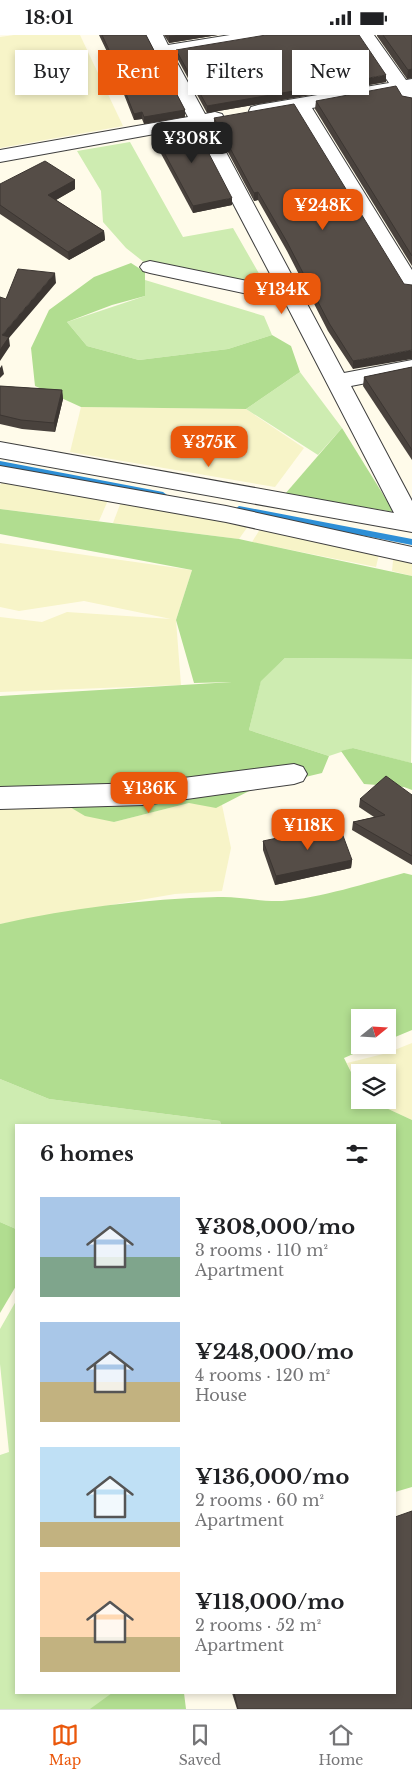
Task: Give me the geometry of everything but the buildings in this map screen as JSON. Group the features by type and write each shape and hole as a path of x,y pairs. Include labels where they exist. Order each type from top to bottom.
{"street":[{"path":"0,451 412,524 404,490 337,382 158,43 265,35"},
{"path":"365,35 406,86 412,103"},
{"path":"0,156 406,86"},
{"path":"300,104 412,287"},
{"path":"150,267 292,297"},
{"path":"337,382 412,367"},
{"path":"0,474 226,514 412,555"},
{"path":"0,798 144,794 294,774"}],"shaded area":[{"path":"14,35 80,35 87,50 15,50 15,95 88,95 88,52 98,73 98,95 108,95 123,126 0,148 0,37"},
{"path":"81,407 246,409 304,448 275,487 70,452"},
{"path":"5,479 109,498 99,521 0,509 0,485"},
{"path":"121,502 251,522 239,539 113,523"},
{"path":"262,526 381,546 376,567 252,542"},
{"path":"0,543 192,570 176,620 181,685 0,692 0,617 42,622 67,612 171,619 84,601 19,611 0,607"},
{"path":"394,550 412,555 412,576 392,571"},
{"path":"65,797 114,822 189,803 222,805 231,848 222,891 175,894 0,924 0,799"},
{"path":"412,1043 412,1120 388,1109 396,1109 396,1064 351,1064 351,1071 347,1063 383,1054 396,1054 396,1049"}],"green space":[{"path":"130,142 183,237 233,228 269,291 150,267 126,248 103,222 101,191 77,151"},
{"path":"131,263 145,272 145,296 112,305 67,322 87,346 139,360 228,349 272,335 291,346 300,372 246,409 81,407 35,386 31,348 49,310 94,277"},
{"path":"145,280 264,316 272,335 228,349 139,360 87,346 67,322 145,296"},
{"path":"300,372 342,428 318,455 246,409"},
{"path":"342,428 394,512 285,494"},
{"path":"0,509 239,539 412,576 412,659 285,658 261,681 249,730 329,756 322,773 251,790 216,808 189,803 114,822 85,816 48,794 0,788 0,696 232,682 194,683 176,620 192,570 0,534"},
{"path":"285,658 412,659 411,763 353,748 329,756 249,730 261,680"},
{"path":"353,748 412,763 412,790 404,787 364,784 341,751"},
{"path":"404,873 412,875 412,1030 396,1037 396,1009 351,1009 351,1054 353,1054 344,1058 351,1072 351,1109 388,1109 412,1120 412,1487 396,1492 396,1124 221,1124 220,1121 49,1099 0,1079 0,924 108,905 163,900 226,897 282,901 312,897"},
{"path":"0,1079 49,1099 220,1121 221,1124 15,1124 15,1229 0,1222"},
{"path":"0,1222 15,1229 15,1288 0,1313"},
{"path":"15,1303 15,1694 181,1694 177,1709 0,1709 0,1455 9,1452 0,1364 0,1329"},
{"path":"111,1694 184,1694 186,1709 90,1709"}],"waterway":[{"path":"0,464 163,495"},
{"path":"239,509 412,542"}]}
